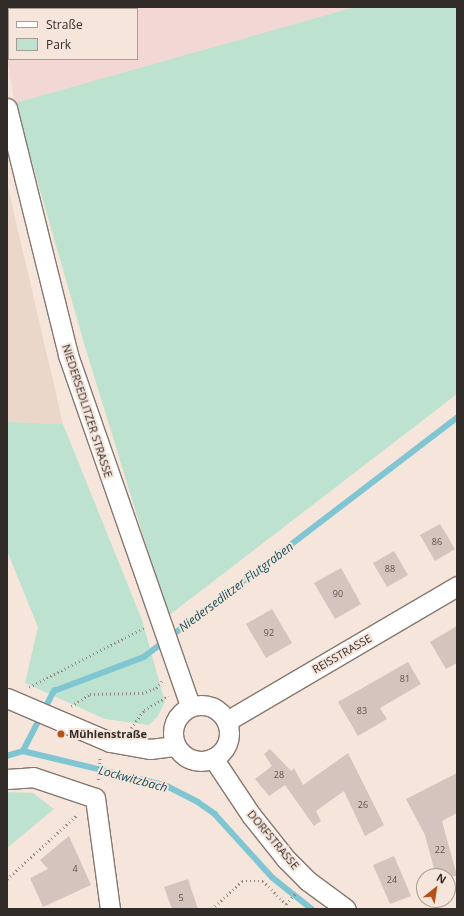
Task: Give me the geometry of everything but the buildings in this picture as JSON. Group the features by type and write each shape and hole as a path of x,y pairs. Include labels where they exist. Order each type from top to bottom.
{"street":[{"name":"NIEDERSEDLITZER STRASSE","path":"7,108 68,355 160,624 190,706"},
{"name":"REISSTRASSE","path":"227,721 457,586"},
{"path":"8,698 52,719 102,749 150,749 176,746 196,761 213,758 229,738 227,721 212,706 190,706 182,711 173,727 176,746"},
{"name":"DORFSTRASSE","path":"213,758 251,815 286,859 308,881 346,909"},
{"path":"7,779 33,777 95,798 110,909"}],"path":[{"path":"8,698 160,624"},
{"path":"52,719 90,694 142,693 156,688 177,669"},
{"path":"98,779 102,749 129,731 144,710 168,696 177,669"},
{"path":"7,879 95,798"},
{"path":"212,909 242,881 263,881 288,902"}],"shaded area":[{"path":"7,7 355,7 15,103 7,59"},
{"path":"7,183 63,424 7,422"}],"green space":[{"path":"355,7 457,7 457,394 168,616 86,350 15,103"},
{"path":"7,422 63,424 142,620 165,702 158,716 149,725 105,719 25,683 38,627 7,551"},
{"path":"7,792 33,793 54,809 7,848"}],"waterway":[{"name":"Niedersedlitzer Flutgraben","path":"23,751 54,691 144,657 457,418"},
{"name":"Lockwitzbach","path":"7,756 23,751 165,785 198,802 215,814 273,878 312,909"}],"place":[{"name":"Mühlenstraße","path":"61,734"}]}
